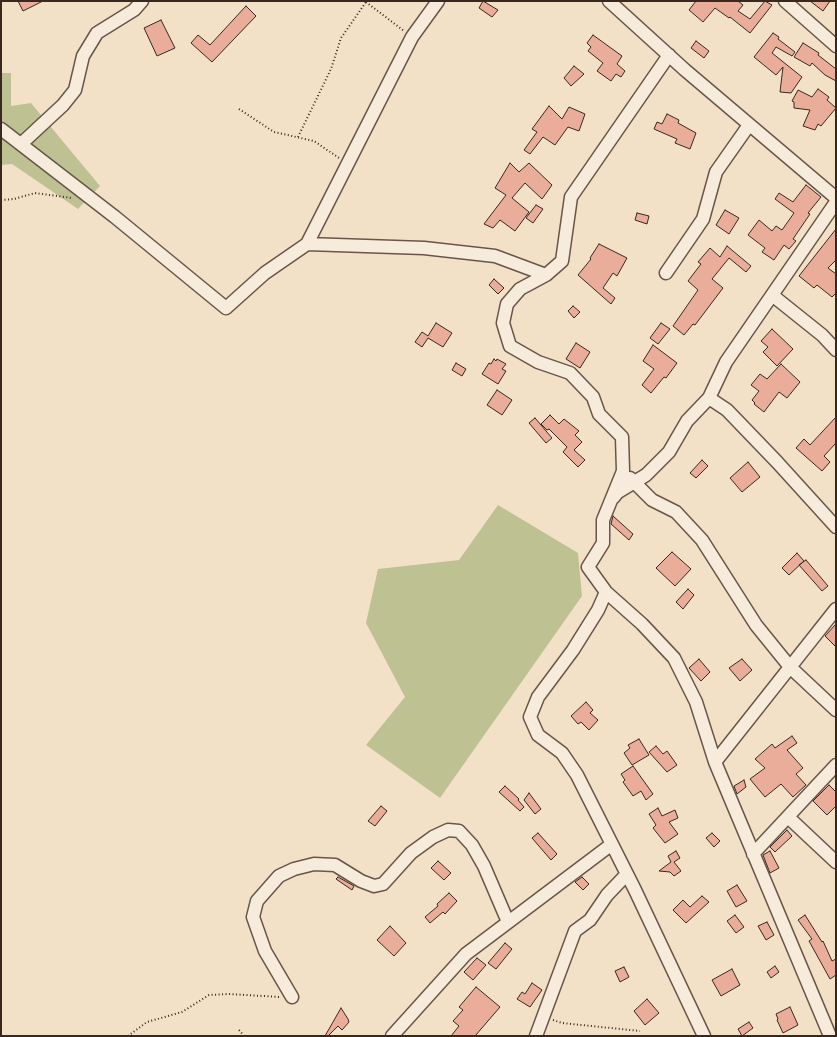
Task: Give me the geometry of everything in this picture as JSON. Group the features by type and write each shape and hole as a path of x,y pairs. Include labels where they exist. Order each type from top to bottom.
{"street":[{"path":"21,144 64,105 75,90 83,56 98,34 134,10 142,1"},
{"path":"1,129 115,217 226,308 265,273 307,244 412,37 438,1"},
{"path":"609,1 836,200 726,362 710,398 687,421 669,452 646,475 618,492 611,500"},
{"path":"785,1 836,46"},
{"path":"669,55 571,197 562,261 546,275 520,289 507,304 503,323 510,346 538,362 570,373 593,397 599,414 622,437 623,470 603,520 603,542 588,566 606,592 642,624 674,658 696,702 714,762 830,1036"},
{"path":"666,273 703,219 716,172 749,125"},
{"path":"307,244 424,248 495,256 546,275"},
{"path":"772,295 822,335 836,350"},
{"path":"710,398 733,417 777,462 836,527"},
{"path":"623,470 652,500 676,512 702,540 756,625 790,667 836,710"},
{"path":"606,592 598,610 573,650 538,697 530,718 538,735 562,753 577,774 704,1036"},
{"path":"714,762 836,609"},
{"path":"754,854 836,765"},
{"path":"788,816 836,862"},
{"path":"292,997 265,951 253,917 257,901 279,876 294,869 314,864 335,865 361,881 374,886 383,884 411,853 433,837 448,830 459,831 476,852 508,922"},
{"path":"392,1036 466,954 612,844"},
{"path":"536,1036 576,931 590,920 608,895 627,874"}],"path":[{"path":"298,137 331,69 341,38 365,2 412,37"},
{"path":"239,110 274,132 314,141 348,164"},
{"path":"1,200 14,199 35,192 71,198"},
{"path":"128,1036 147,1022 182,1012 209,995 292,997"},
{"path":"543,1017 562,1023 640,1031"},
{"path":"238,1030 244,1036"}],"green space":[{"path":"1,73 11,73 11,106 31,103 100,186 78,209 12,164 1,165"},
{"path":"498,505 578,553 582,596 440,798 366,745 405,697 366,623 378,569 459,560"}],"building":[{"path":"18,1 43,1 23,11"},
{"path":"483,1 498,10 492,17 479,8"},
{"path":"696,1 738,1 743,5 738,11 750,19 765,1 772,5 750,33 715,8 703,22 689,10"},
{"path":"810,1 830,1 823,11"},
{"path":"246,6 256,16 212,62 191,43 198,35 210,45"},
{"path":"161,20 175,48 157,56 144,28"},
{"path":"773,33 795,52 792,56 776,47 772,53 802,77 791,93 780,92 783,67 776,75 754,57"},
{"path":"593,35 622,56 617,64 625,71 621,77 616,74 611,81 597,71 603,63 588,51 591,47 587,43"},
{"path":"696,41 709,51 704,58 691,48"},
{"path":"803,43 819,53 818,55 836,69 836,81 825,75 812,63 810,66 794,57"},
{"path":"574,66 584,74 571,86 564,78"},
{"path":"818,89 829,97 827,100 836,108 821,126 818,124 815,130 803,126 810,110 794,108 794,102 792,101 798,90 812,97"},
{"path":"549,106 562,119 569,107 585,114 579,131 568,127 555,145 543,137 530,154 524,150 537,132 532,129"},
{"path":"667,114 679,120 678,123 696,133 690,149 675,143 677,139 654,129 657,122 662,124"},
{"path":"510,163 519,172 529,163 552,185 542,199 525,183 512,198 529,212 515,231 500,220 493,228 484,224 506,195 495,188"},
{"path":"806,185 821,197 808,213 810,214 793,239 796,241 789,249 784,245 774,260 762,252 765,248 748,235 759,220 772,231 776,226 782,230 794,213 775,199 779,193 793,202"},
{"path":"536,205 543,209 533,223 526,218"},
{"path":"725,210 739,218 729,234 716,225"},
{"path":"637,213 649,216 647,224 635,220"},
{"path":"836,229 836,260 828,268 836,274 836,293 832,297 817,285 814,288 799,276"},
{"path":"599,244 627,258 617,276 613,273 603,288 615,298 611,304 578,275 591,259"},
{"path":"727,246 751,266 746,272 729,258 712,279 723,288 695,325 693,324 684,335 673,326 698,290 688,281 701,264 698,262 710,248 720,257"},
{"path":"494,279 504,288 498,294 489,285"},
{"path":"573,306 580,312 574,318 568,311"},
{"path":"436,323 452,333 443,347 428,338 422,347 415,342 422,332 428,336"},
{"path":"661,323 670,329 658,344 650,338"},
{"path":"772,329 793,349 777,366 763,352 768,347 761,341"},
{"path":"576,343 590,352 580,368 566,359"},
{"path":"653,345 677,363 666,378 664,377 651,393 642,385 654,369 643,361"},
{"path":"494,359 506,364 502,369 506,371 498,384 482,374"},
{"path":"456,363 466,369 462,376 452,370"},
{"path":"781,364 800,382 787,398 779,392 764,412 752,400 759,391 751,385 760,374 767,379"},
{"path":"497,390 512,400 502,415 487,405"},
{"path":"550,415 559,424 564,419 579,431 575,435 582,442 574,450 585,460 578,467 563,452 567,447 549,429 547,430 541,424"},
{"path":"836,417 836,443 824,456 830,462 822,471 796,448 804,439 810,445"},
{"path":"535,418 552,438 546,443 529,423"},
{"path":"702,460 708,466 696,478 690,473"},
{"path":"748,462 760,477 742,492 730,478"},
{"path":"613,516 633,534 629,540 611,524"},
{"path":"672,552 691,569 675,586 656,568"},
{"path":"797,553 804,561 789,575 782,568"},
{"path":"806,560 828,586 822,591 799,565"},
{"path":"688,589 694,595 683,609 676,602"},
{"path":"836,624 836,647 825,636"},
{"path":"699,659 710,672 701,681 689,668"},
{"path":"742,659 752,670 740,681 729,668"},
{"path":"586,702 593,710 590,713 598,720 589,730 581,722 578,724 571,716"},
{"path":"792,736 797,743 787,750 803,768 796,774 806,785 793,797 781,784 765,797 750,779 765,768 755,759 772,744 775,748"},
{"path":"639,739 649,755 632,765 624,753 630,748 628,745"},
{"path":"656,746 663,754 667,751 677,765 667,772 649,752"},
{"path":"633,766 653,794 646,800 641,791 633,796 623,782 625,780 621,774"},
{"path":"744,780 746,787 737,794 734,786"},
{"path":"829,785 836,792 836,806 827,815 813,801"},
{"path":"505,786 519,799 524,807 520,811 499,792"},
{"path":"529,793 541,809 535,814 524,800"},
{"path":"381,806 387,811 375,826 368,821"},
{"path":"658,808 662,816 675,810 678,818 669,822 678,834 665,843 653,828 656,825 649,814"},
{"path":"787,830 792,836 775,852 770,847"},
{"path":"538,833 557,854 551,860 532,838"},
{"path":"712,833 720,841 714,847 706,838"},
{"path":"676,851 680,858 674,862 681,871 674,876 670,872 659,871 671,862 668,856"},
{"path":"770,851 779,868 770,873 763,855"},
{"path":"438,861 451,873 444,880 431,868"},
{"path":"338,877 354,886 352,890 336,879"},
{"path":"582,877 589,884 583,890 575,882"},
{"path":"737,885 747,901 736,907 727,891"},
{"path":"449,893 457,901 445,914 443,912 430,923 425,917"},
{"path":"702,896 709,902 686,923 673,910 683,900 690,907"},
{"path":"735,915 744,927 736,933 727,921"},
{"path":"805,915 823,941 832,961 836,959 836,975 830,979 809,941 812,939 798,920"},
{"path":"767,922 774,935 766,940 758,926"},
{"path":"390,926 406,943 394,956 377,940"},
{"path":"505,943 512,949 496,969 488,963"},
{"path":"477,958 486,965 473,980 464,972"},
{"path":"775,966 779,972 771,978 767,972"},
{"path":"624,967 629,977 620,982 615,971"},
{"path":"732,969 740,985 721,996 712,980"},
{"path":"532,983 542,990 530,1007 517,999 522,992 525,994"},
{"path":"476,987 500,1007 475,1036 451,1036 459,1026 453,1021 463,1010 459,1007"},
{"path":"647,999 659,1013 645,1025 634,1011"},
{"path":"790,1007 798,1025 783,1033 776,1014"},
{"path":"341,1008 349,1022 342,1030 338,1026 328,1036 325,1036"},
{"path":"749,1022 753,1028 742,1036 738,1029"}]}
